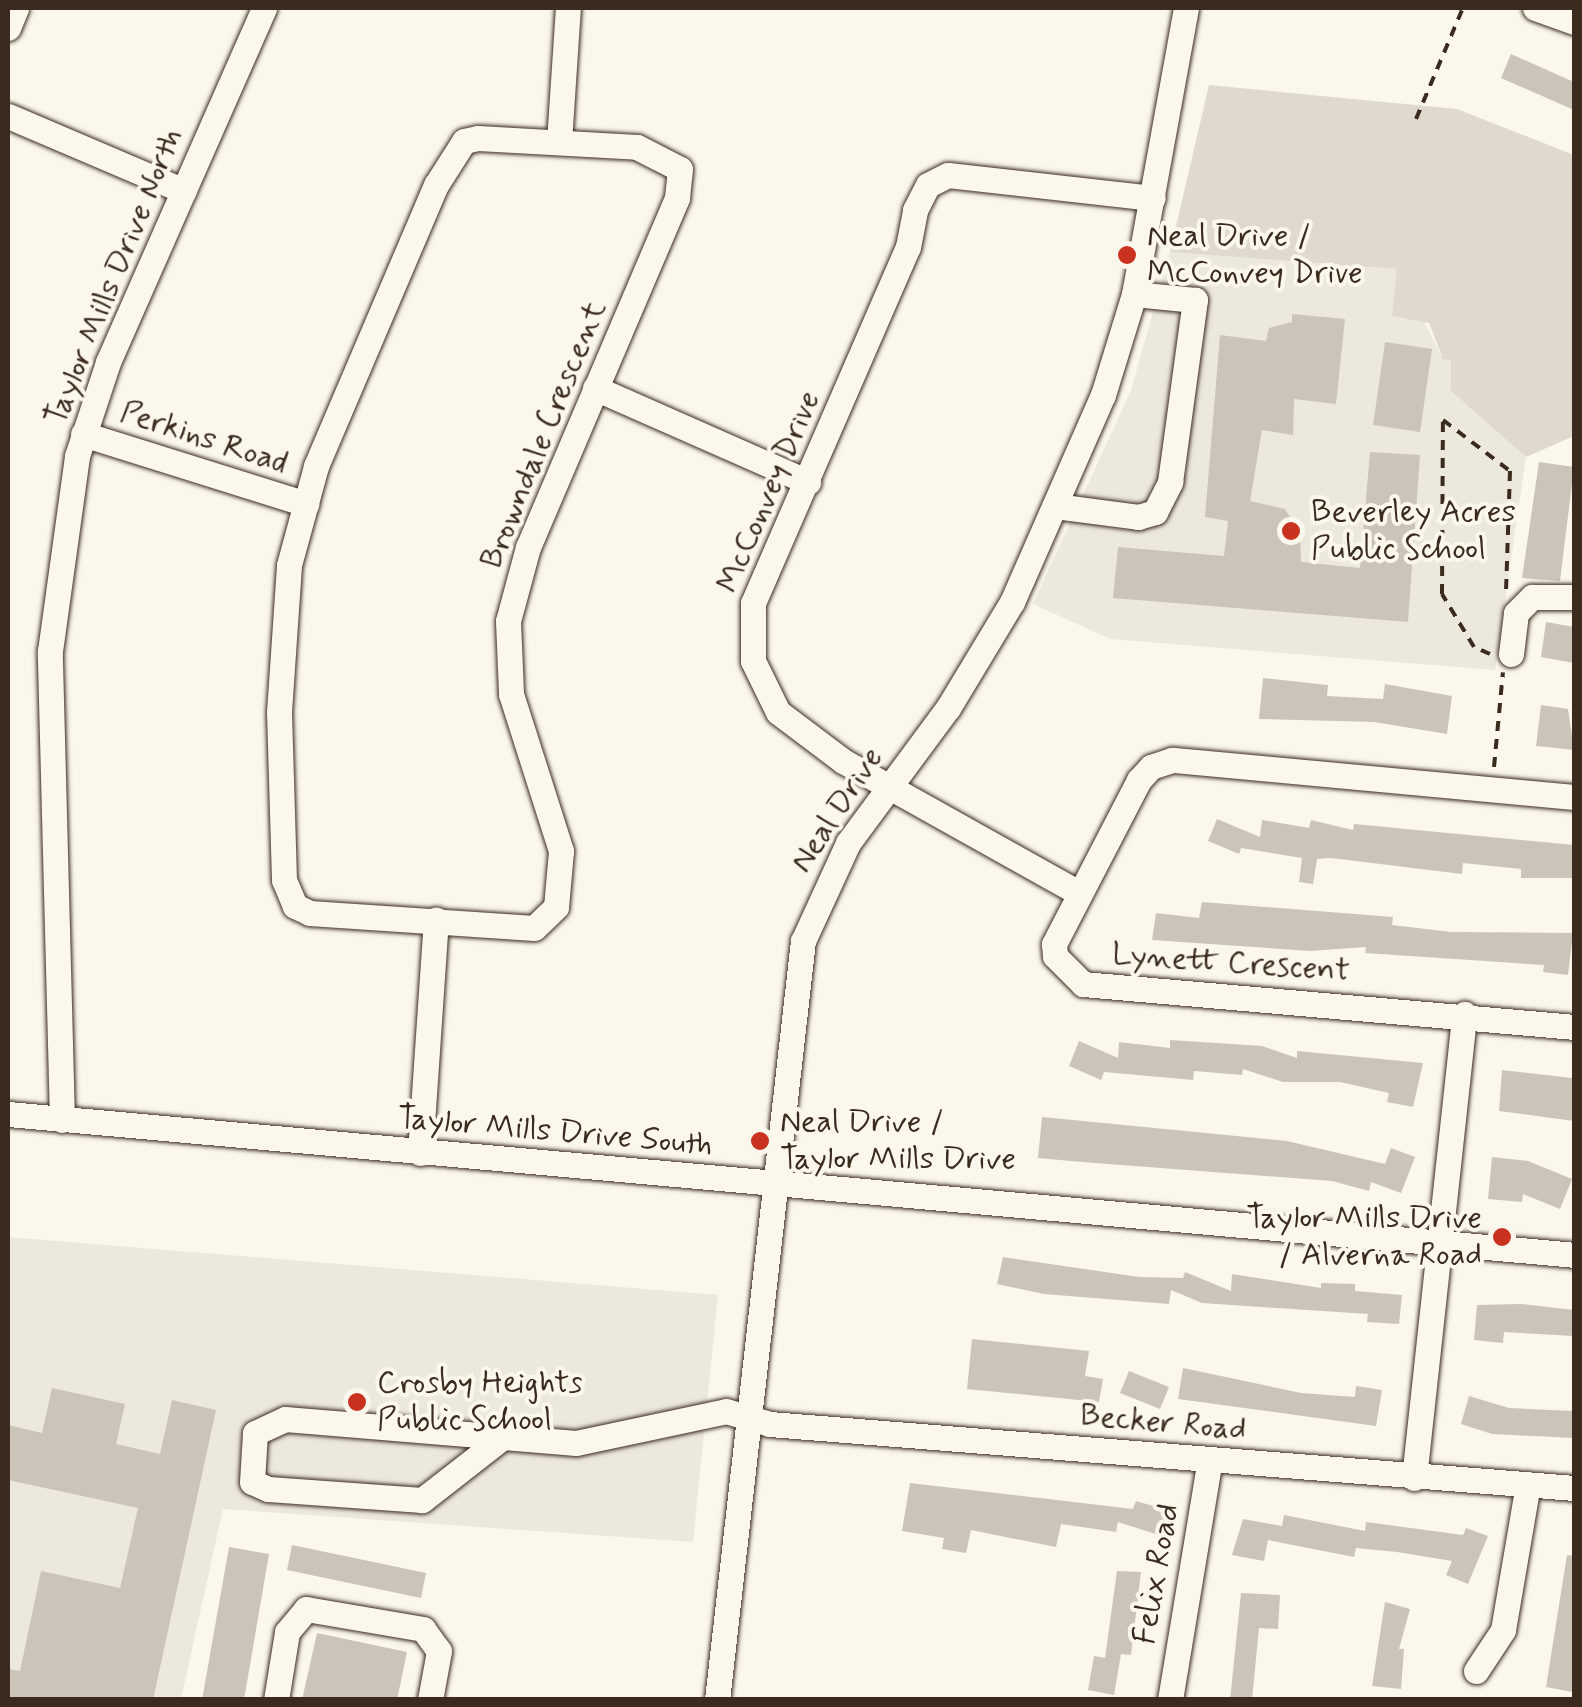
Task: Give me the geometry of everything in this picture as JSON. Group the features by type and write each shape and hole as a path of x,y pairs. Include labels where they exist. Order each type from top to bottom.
{"street":[{"path":"8,28 16,8"},
{"name":"Taylor Mills Drive North","path":"62,1120 50,650 84,434 264,8"},
{"path":"559,142 568,8"},
{"name":"Neal Drive","path":"717,1700 770,1183 803,941 824,882 887,786 975,667 1103,395 1134,294 1186,8"},
{"path":"1535,8 1574,22"},
{"path":"8,116 184,191"},
{"name":"Browndale Crescent","path":"478,138 637,147 680,168 676,198 596,388 528,547 508,622 512,694 562,850 556,907 534,928 310,912 295,906 284,880 282,640 289,565 306,504 380,315 457,150 478,138"},
{"name":"McConvey Drive","path":"1079,893 887,786 778,712 753,661 753,603 808,482 928,185 948,175 1154,198"},
{"path":"1054,506 1138,517 1155,512 1170,482 1195,300 1134,294"},
{"path":"596,388 808,482"},
{"name":"Perkins Road","path":"84,434 306,504"},
{"path":"1511,654 1516,613 1532,597 1574,597"},
{"name":"Lynett Crescent","path":"1574,797 1172,760 1151,766 1140,780 1054,944 1055,956 1083,984 1574,1026"},
{"path":"420,1153 436,920"},
{"path":"1414,1478 1444,1242 1464,1014"},
{"name":"Taylor Mills Drive South","path":"8,1114 1574,1255"},
{"name":"Becker Road","path":"503,1436 422,1500 268,1489 252,1482 255,1433 285,1419 503,1436 576,1442 726,1412 770,1424 1574,1488"},
{"name":"Felix Road","path":"1170,1700 1210,1459"},
{"path":"1476,1671 1503,1630 1528,1484"},
{"path":"276,1700 287,1632 306,1609 423,1629 439,1650 430,1700"}],"path":[{"path":"1416,119 1463,8"},
{"path":"1492,788 1504,659 1474,647 1442,594 1443,420 1510,471 1506,603"}],"shaded area":[{"path":"1209,85 1457,109 1574,155 1574,436 1526,457 1451,391 1451,360 1443,359 1429,323 1392,316 1397,269 1170,252"},
{"name":"Beverley Acres Public School","path":"1170,252 1397,269 1443,359 1451,359 1451,391 1526,457 1495,670 1110,639 1033,604 1131,390"},
{"name":"Crosby Heights Public School","path":"8,1237 718,1295 693,1542 223,1509 181,1699 8,1699"}],"building":[{"path":"1511,54 1574,82 1574,110 1501,78"},
{"path":"1292,314 1345,319 1336,404 1294,399 1293,435 1262,430 1250,501 1285,509 1300,533 1301,562 1360,568 1370,452 1420,455 1408,622 1113,598 1118,547 1224,556 1228,521 1205,517 1220,335 1266,341 1269,328 1292,322"},
{"path":"1385,342 1432,349 1420,432 1373,425"},
{"path":"1539,462 1574,467 1560,581 1522,578"},
{"path":"1546,622 1574,627 1574,663 1541,657"},
{"path":"1263,678 1328,685 1327,696 1383,699 1385,684 1452,696 1447,734 1374,722 1259,719"},
{"path":"1541,705 1568,709 1574,750 1536,746"},
{"path":"1217,819 1260,837 1262,820 1309,828 1311,820 1353,830 1354,824 1574,845 1574,878 1521,878 1521,869 1463,863 1462,874 1331,858 1317,859 1313,884 1299,882 1302,858 1241,848 1239,854 1208,841"},
{"path":"1202,902 1393,917 1392,925 1451,932 1573,933 1568,975 1543,972 1544,965 1365,953 1366,947 1310,951 1152,940 1156,913 1199,918"},
{"path":"1170,1040 1262,1046 1297,1058 1297,1051 1423,1063 1413,1107 1387,1102 1389,1093 1340,1082 1283,1082 1243,1069 1242,1075 1194,1071 1193,1080 1104,1072 1101,1080 1069,1066 1079,1041 1118,1058 1119,1042 1170,1048"},
{"path":"1502,1070 1572,1078 1574,1121 1499,1111"},
{"path":"1042,1117 1287,1141 1385,1164 1391,1148 1415,1157 1401,1193 1371,1182 1369,1191 1332,1181 1038,1158"},
{"path":"1492,1157 1528,1161 1572,1179 1560,1209 1523,1194 1522,1202 1488,1199"},
{"path":"1003,1257 1139,1277 1183,1278 1185,1272 1231,1291 1232,1274 1321,1288 1321,1283 1355,1284 1355,1291 1402,1295 1399,1324 1367,1322 1368,1314 1202,1303 1171,1290 1169,1304 1044,1294 997,1284"},
{"path":"1521,1304 1574,1310 1574,1336 1504,1332 1503,1343 1474,1340 1477,1305"},
{"path":"972,1339 1089,1351 1085,1376 1103,1379 1099,1402 967,1389"},
{"path":"1183,1368 1301,1393 1355,1397 1356,1386 1382,1390 1376,1426 1178,1399"},
{"path":"1129,1371 1169,1387 1160,1409 1120,1393"},
{"path":"52,1388 125,1404 116,1444 160,1454 172,1400 216,1410 153,1700 8,1700 8,1669 20,1671 41,1571 120,1588 138,1508 8,1480 8,1425 42,1433"},
{"path":"1469,1396 1509,1408 1574,1411 1574,1438 1492,1434 1461,1424"},
{"path":"910,1483 1133,1509 1136,1501 1170,1511 1162,1536 1118,1522 1116,1532 1061,1524 1056,1547 971,1530 966,1553 942,1549 944,1538 902,1531"},
{"path":"1284,1515 1365,1531 1366,1522 1463,1535 1466,1528 1488,1536 1468,1584 1446,1575 1452,1561 1397,1552 1356,1548 1354,1557 1268,1540 1264,1561 1232,1555 1243,1519 1282,1526"},
{"path":"292,1545 426,1573 421,1598 287,1570"},
{"path":"229,1547 269,1554 244,1700 202,1700"},
{"path":"1567,1555 1574,1556 1572,1692 1546,1687"},
{"path":"1117,1571 1141,1572 1131,1655 1121,1654 1114,1695 1088,1690 1094,1656 1105,1658"},
{"path":"1241,1593 1280,1595 1278,1629 1259,1628 1252,1700 1230,1700"},
{"path":"1385,1602 1410,1609 1399,1649 1404,1649 1401,1689 1372,1686"},
{"path":"317,1633 407,1652 397,1700 302,1700"}],"place":[{"name":"Neal Drive / McConvey Drive","path":"1127,255"},
{"name":"Beverley Acres Public School","path":"1291,531"},
{"name":"Neal Drive / Taylor Mills Drive","path":"760,1141"},
{"name":"Taylor Mills Drive / Alverna Road","path":"1502,1237"},
{"name":"Crosby Heights Public School","path":"357,1402"}]}
